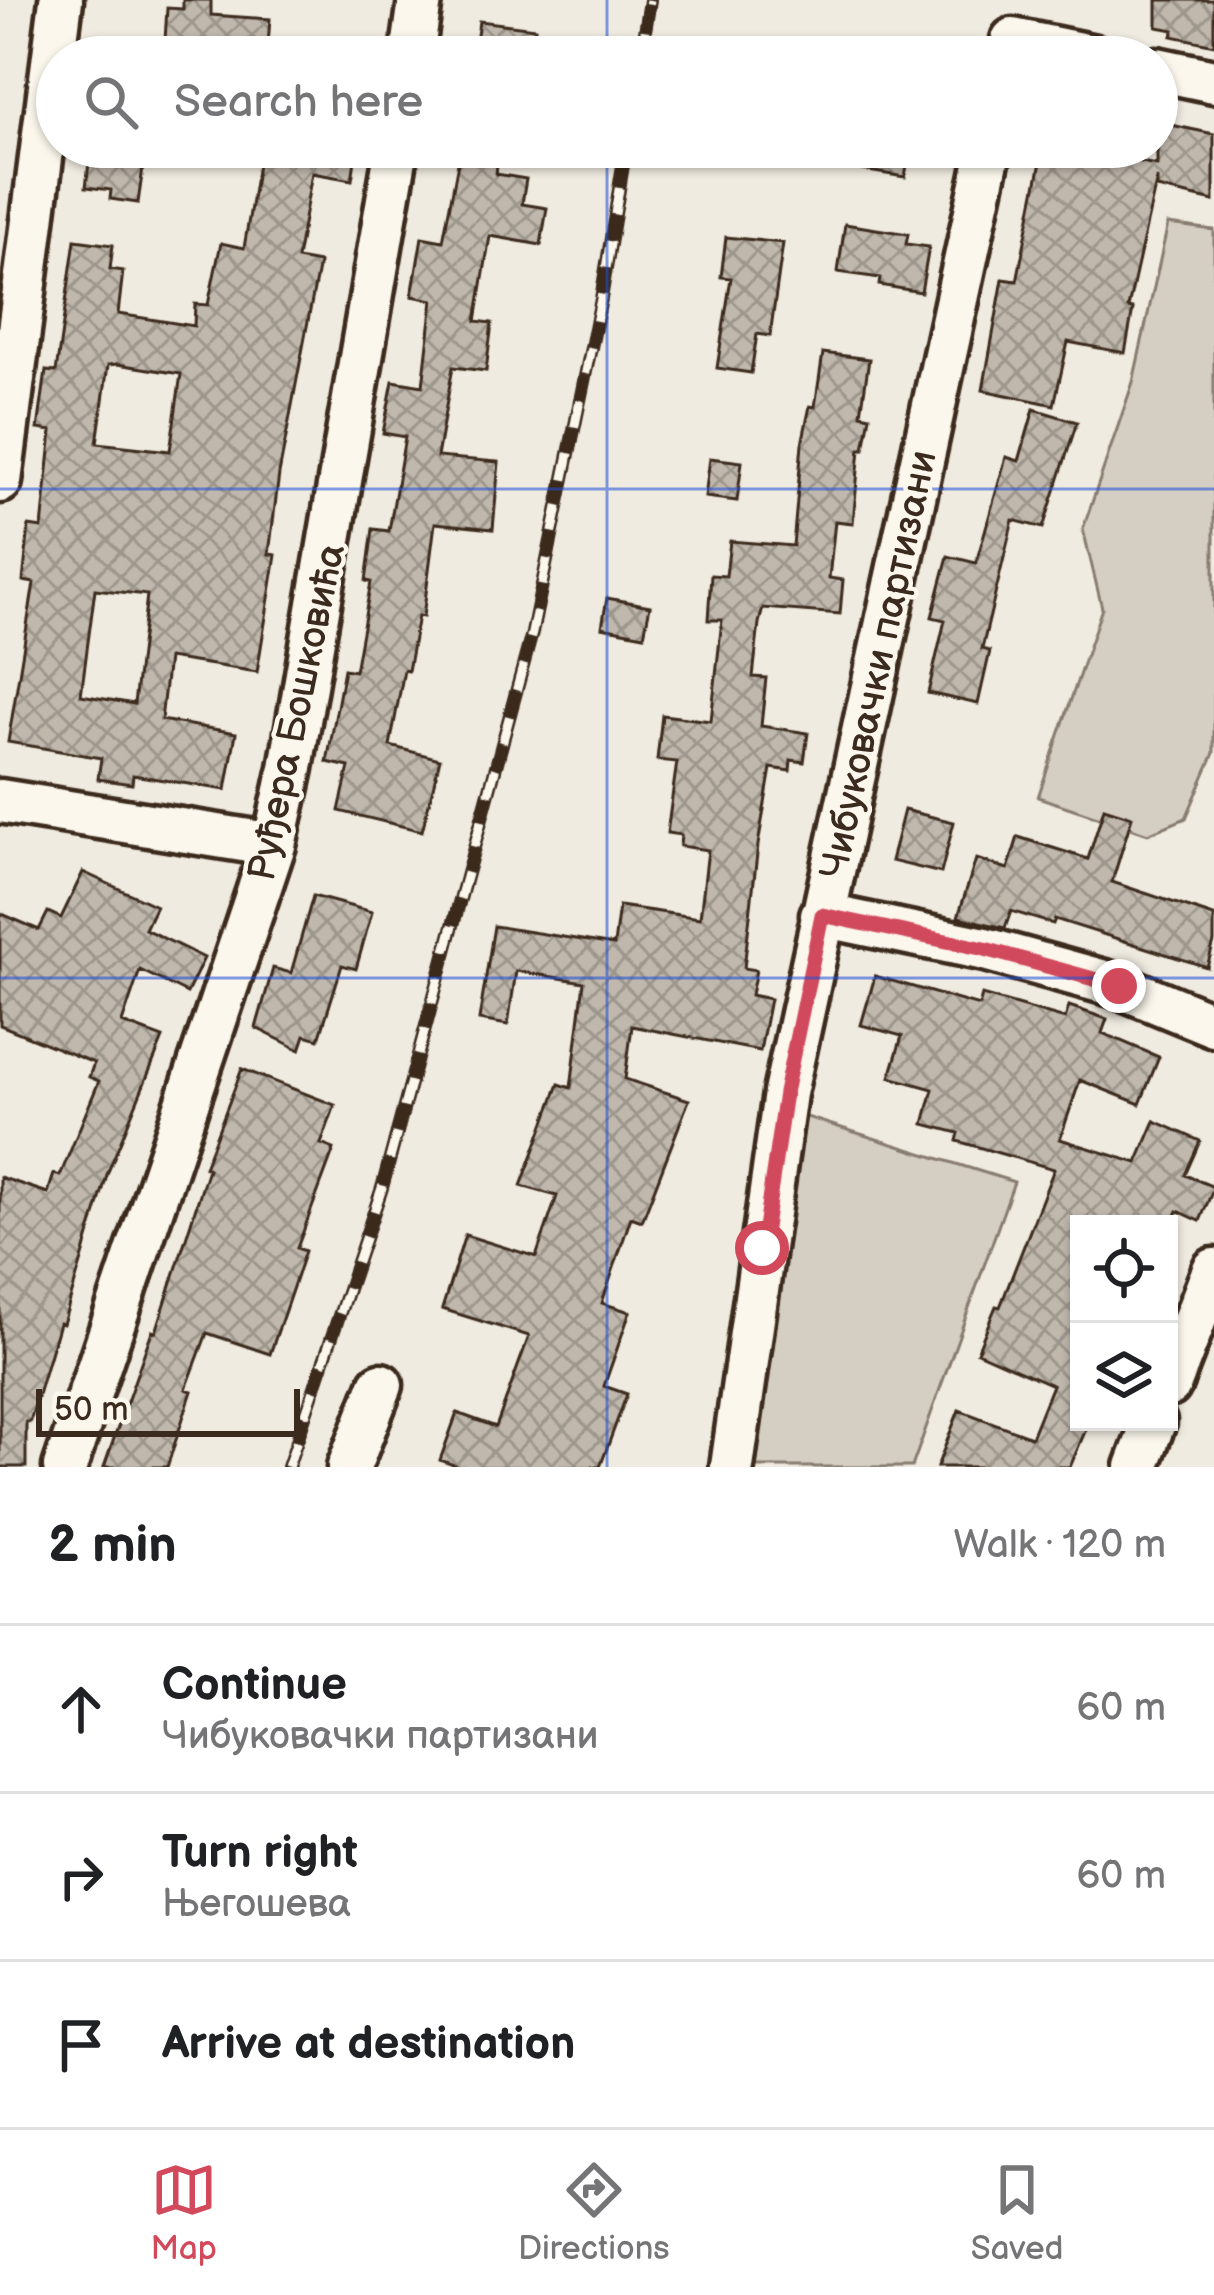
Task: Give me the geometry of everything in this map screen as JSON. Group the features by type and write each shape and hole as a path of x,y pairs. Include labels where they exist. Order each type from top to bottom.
{"street":[{"path":"57,36 62,0"},
{"path":"415,36 420,0"},
{"path":"1178,74 1214,81"},
{"path":"0,482 40,168"},
{"name":"Руђера Бошковића","path":"65,1467 274,845 393,168"},
{"name":"Чибуковачки партизани","path":"732,1467 785,1093 984,168"},
{"path":"0,801 274,845"},
{"path":"822,915 985,949 1119,986 1214,1025"},
{"path":"1178,1362 1214,1270"},
{"path":"350,1467 381,1385"},
{"path":"1137,1467 1151,1431"}],"shaded area":[{"path":"1168,224 1214,230 1214,753 1186,818 1148,834 1038,797 1102,608 1083,529 1133,382"},
{"path":"800,1115 1014,1182 912,1467 756,1467"}],"building":[{"path":"183,0 211,0 211,15 270,19 269,36 165,36 167,8 183,9"},
{"path":"1157,0 1214,0 1214,45 1172,36 1174,30 1157,27"},
{"path":"479,21 535,28 534,36 477,36"},
{"path":"1178,126 1214,134 1214,201 1157,188 1157,178 1128,308 1133,309 1125,353 1068,342 1054,405 983,390 1003,279 1017,281 1040,168 1178,168"},
{"path":"88,168 143,168 138,203 110,199 111,190 86,187"},
{"path":"257,168 354,168 352,180 312,173 297,259 319,263 279,474 269,554 276,555 257,672 168,658 161,720 236,733 226,790 133,775 132,784 98,779 101,758 8,742 34,583 23,581 29,526 42,528 52,431 38,429 46,371 56,372 75,240 113,245 110,269 123,271 118,314 194,326 195,304 208,305 221,243 244,248","holes":["108,365 181,374 170,451 97,443","95,589 147,595 134,704 81,695"]},
{"path":"457,168 497,168 496,174 526,179 522,204 547,208 541,245 490,236 476,321 492,323 486,371 453,367 437,457 499,462 493,529 435,523 423,617 418,616 408,671 404,670 390,746 440,759 422,831 339,811 349,767 327,762 344,669 355,671 371,582 366,581 373,529 389,531 405,437 383,433 393,381 423,386 433,300 412,296 422,237 443,241"},
{"path":"850,168 906,168 905,177"},
{"path":"845,224 908,234 906,244 929,247 921,292 879,285 880,278 838,272"},
{"path":"726,237 783,243 770,336 757,334 751,373 717,368 731,278 721,277"},
{"path":"823,353 869,359 861,414 870,416 864,449 860,449 853,523 835,521 829,578 843,580 840,614 763,608 759,623 753,677 766,678 761,726 808,733 804,762 791,760 790,771 771,768 758,845 744,968 756,970 751,995 770,999 760,1051 632,1026 625,1079 689,1100 642,1221 631,1217 602,1303 630,1312 604,1386 627,1394 600,1467 459,1467 440,1460 457,1413 496,1427 529,1336 442,1309 465,1235 536,1257 557,1196 521,1186 559,1084 571,1088 584,982 516,971 508,1025 479,1020 494,926 614,945 619,906 700,918 708,850 680,846 681,835 667,833 677,762 657,760 662,715 711,721 722,620 708,620 711,575 726,576 730,541 793,546 802,444 810,406 815,407"},
{"path":"1034,409 1077,422 1043,528 1013,520 982,649 990,651 978,704 928,693 945,620 932,617 948,556 976,563 1006,457 1019,461"},
{"path":"710,458 742,462 737,501 705,497"},
{"path":"607,598 650,606 644,635 602,627"},
{"path":"1104,808 1132,817 1112,882 1214,916 1207,967 1055,919 1053,924 1011,911 1005,928 958,917 976,859 1008,869 1018,837 1088,859"},
{"path":"904,810 954,822 941,873 891,861"},
{"path":"83,872 156,906 145,929 204,958 187,993 140,970 122,1023 163,1038 108,1172 63,1324 59,1323 30,1422 26,1422 26,1467 0,1467 0,1177 48,1193 54,1174 60,1176 99,1081 89,1077 94,1063 0,1025 0,913 39,930 48,912 61,918"},
{"path":"313,896 372,912 356,969 342,965 319,1039 305,1035 300,1050 256,1028 273,968 291,973"},
{"path":"875,976 979,1006 982,995 1065,1019 1069,1006 1107,1019 1102,1033 1159,1057 1140,1104 1080,1080 1060,1139 1137,1163 1155,1121 1200,1141 1185,1175 1214,1187 1200,1221 1178,1211 1176,1215 1070,1215 1070,1431 1085,1431 1070,1467 937,1467 959,1410 1031,1437 1052,1385 977,1352 996,1306 1000,1307 1054,1169 957,1141 959,1133 924,1124 933,1089 890,1077 902,1036 861,1025"},
{"path":"242,1069 335,1105 321,1144 334,1149 297,1248 305,1251 270,1354 207,1333 186,1389 192,1391 167,1467 104,1467 152,1331 156,1332 208,1169 204,1167"}],"railway":[{"path":"644,36 650,0"},
{"path":"288,1467 382,1188 532,633 601,299 623,168"}],"route":[{"path":"762,1248 785,1093 822,915 985,949 1119,986"}]}
